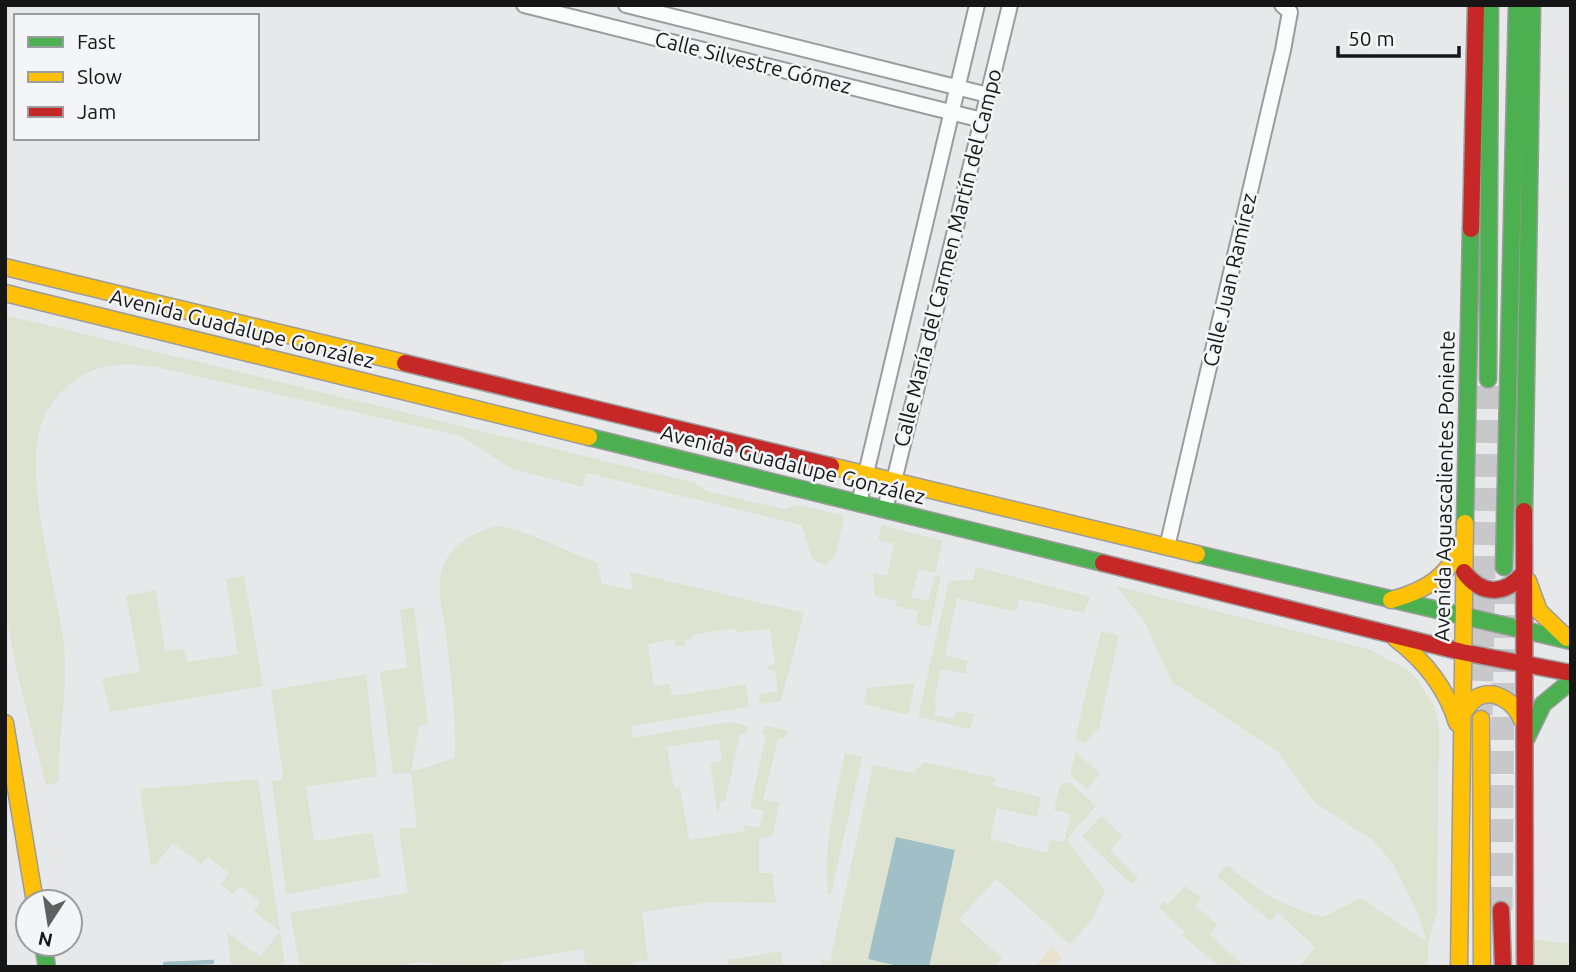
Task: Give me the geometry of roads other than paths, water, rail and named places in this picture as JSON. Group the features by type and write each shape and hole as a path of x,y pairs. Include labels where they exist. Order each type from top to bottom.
{"main road":[{"name":"Avenida Aguascalientes Poniente","path":"1459,964 1462,618 1476,5"},
{"name":"Avenida Aguascalientes Poniente","path":"1488,379 1490,5"},
{"path":"1504,567 1517,5"},
{"path":"1525,967 1522,631 1532,5"},
{"name":"Avenida Guadalupe González","path":"5,267 1462,618 1571,641"},
{"path":"76,310 84,286"},
{"name":"Avenida Guadalupe González","path":"5,293 1462,652 1571,673"},
{"path":"1389,600 1420,591 1442,575 1458,552 1465,525"},
{"path":"1464,572 1480,589 1495,592 1511,587 1523,567"},
{"path":"1523,567 1532,599 1539,611 1560,634 1571,641"},
{"path":"1390,634 1416,654 1434,676 1451,703 1460,734"},
{"path":"1522,757 1535,716 1552,695 1571,681"},
{"path":"1461,716 1474,699 1496,695 1510,701 1522,721"},
{"path":"1481,719 1482,967"},
{"path":"5,723 32,888"},
{"path":"5,803 12,828 25,849"},
{"path":"1501,909 1503,967"}],"street":[{"name":"Calle Silvestre Gómez","path":"524,5 982,120"},
{"name":"Calle Silvestre Gómez","path":"626,5 988,95"},
{"name":"Calle María del Carmen Martín del Campo","path":"859,503 977,5"},
{"name":"Calle María del Carmen Martín del Campo","path":"884,509 894,481 1010,5"},
{"name":"Calle Juan Ramírez","path":"1167,547 1286,8"},
{"path":"777,69 783,44"}],"water":[{"path":"896,837 955,850 929,967 902,967 868,959"}],"waterway":[{"path":"165,964 212,962"}],"tunnel":[{"path":"1481,715 1488,379"},
{"path":"1501,910 1504,570"}]}
